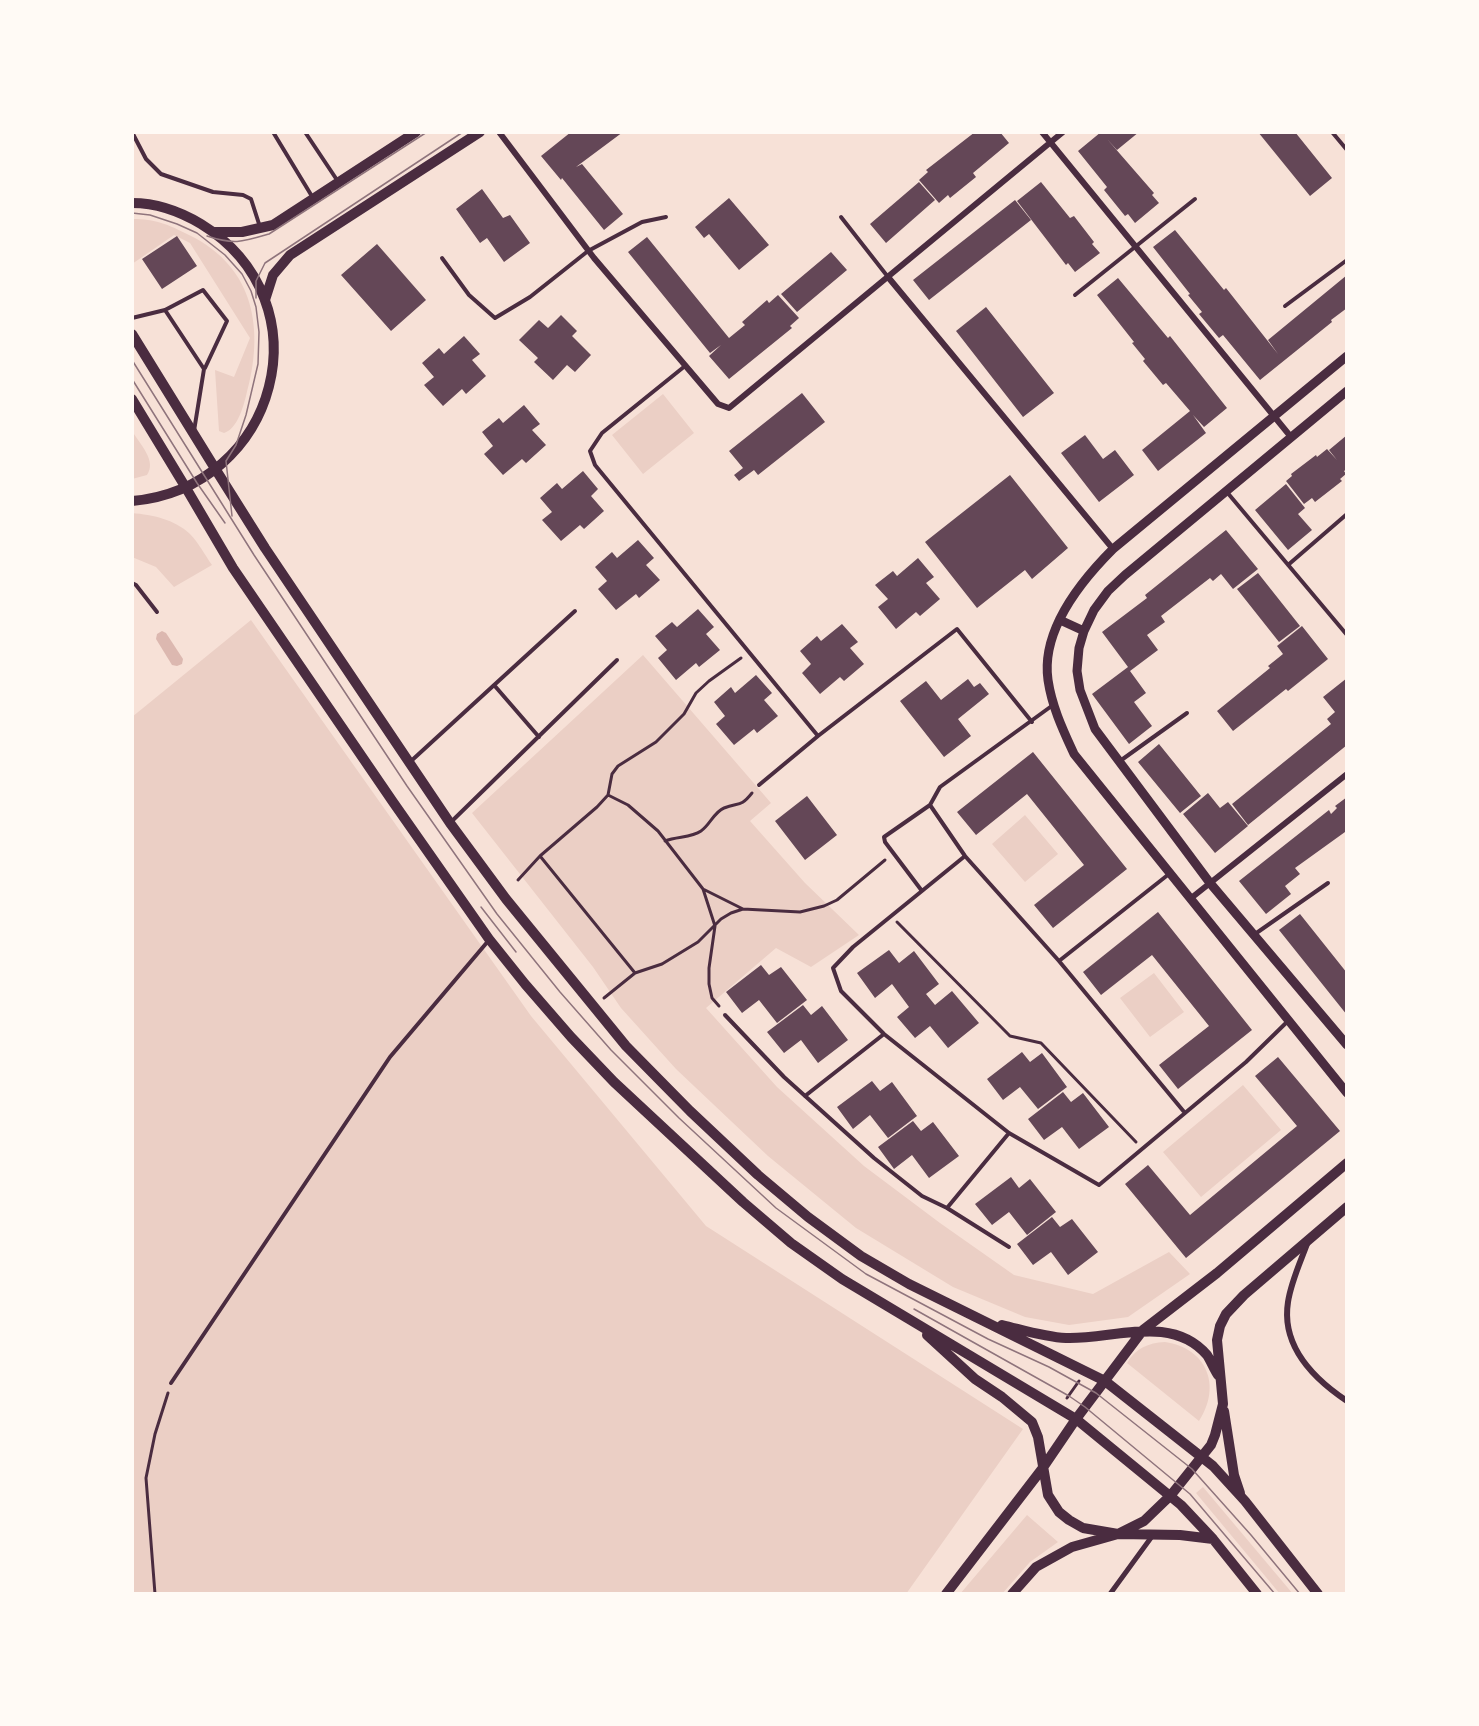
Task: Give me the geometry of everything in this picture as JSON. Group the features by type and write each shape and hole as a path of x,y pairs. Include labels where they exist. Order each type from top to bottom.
{"main road":[{"path":"213,231 261,230 285,219 416,132"},
{"path":"264,300 273,275 290,255 480,132"},
{"path":"132,203 164,208 190,218 213,231 231,247 250,270 264,300 273,333 273,367 266,399 253,428 238,449 216,470 186,488 160,497 132,501"},
{"path":"132,334 265,548 450,823 507,899 626,1046 758,1175 808,1217 861,1256 909,1284 1105,1381 1213,1466 1245,1501 1318,1594"},
{"path":"132,399 233,568 393,802 489,939 570,1037 614,1082 743,1202 791,1243 842,1279 1076,1419 1171,1495 1213,1539 1257,1594"},
{"path":"946,1594 1042,1469 1076,1419 1143,1330 1217,1273 1347,1163"},
{"path":"1245,1501 1234,1475 1223,1404 1217,1340 1220,1326 1226,1314 1244,1295 1347,1207"},
{"path":"911,1321 975,1379 1002,1397 1032,1422 1038,1437 1048,1495 1059,1512 1083,1528 1118,1534 1154,1534 1213,1539"},
{"path":"985,1321 1041,1335 1064,1338 1092,1338 1143,1330 1175,1335 1190,1341 1208,1356 1221,1381"},
{"path":"1012,1594 1036,1567 1072,1547 1118,1534 1144,1521 1171,1495 1211,1445 1223,1404"}],"street":[{"path":"499,132 588,250 718,405 729,408 1063,132"},
{"path":"1042,132 1291,437"},
{"path":"888,277 1113,549"},
{"path":"1347,356 1113,549 1089,573 1060,620 1050,648 1048,678 1062,729 1074,754 1347,1093"},
{"path":"1347,391 1108,591 1094,610 1084,632 1079,648 1077,671 1080,690 1095,729 1210,883 1347,1045"},
{"path":"1060,620 1084,632"},
{"path":"1190,899 1347,774"},
{"path":"1308,1242 1295,1275 1288,1304 1290,1328 1297,1350 1307,1367 1326,1387 1347,1401"},
{"path":"1110,1594 1154,1534"}],"lane":[{"path":"273,132 314,199"},
{"path":"305,132 339,183"},
{"path":"1332,132 1347,150"},
{"path":"134,133 146,159 161,174 213,192 243,195 251,199 261,230"},
{"path":"1075,295 1195,199"},
{"path":"442,258 469,295 495,318 530,297 588,250 642,222 666,217"},
{"path":"841,217 888,277"},
{"path":"1285,306 1347,260"},
{"path":"132,318 165,310 202,290 227,321 204,369 194,434"},
{"path":"165,310 204,369"},
{"path":"685,366 602,433 590,450 595,465 818,736"},
{"path":"1226,491 1347,635"},
{"path":"1288,565 1347,514"},
{"path":"132,583 157,612"},
{"path":"409,763 575,611"},
{"path":"759,785 818,736 957,629 1032,722"},
{"path":"450,823 617,660"},
{"path":"494,685 539,737"},
{"path":"922,891 885,842 886,834 930,805 940,787 1054,704"},
{"path":"1119,761 1187,713"},
{"path":"930,805 965,856 1059,962 1185,1113"},
{"path":"965,856 853,947 833,968 841,991 884,1035 1009,1133 1099,1185 1246,1062 1289,1020"},
{"path":"1059,962 1170,873"},
{"path":"1254,934 1328,883"},
{"path":"171,1383 390,1057 489,939"},
{"path":"725,1015 784,1077 874,1158 922,1196 947,1208 1009,1247"},
{"path":"805,1096 884,1035"},
{"path":"947,1208 1009,1133"}],"path":[{"path":"518,880 540,856 608,795 612,774 618,766 656,742 684,714 696,693 749,652"},
{"path":"665,841 676,836 689,836 699,832 719,811 744,803 759,785"},
{"path":"608,795 628,805 658,831 703,889 715,926 709,984 712,998 725,1015"},
{"path":"592,1006 635,973 662,964 698,942 730,913 743,909 800,912 824,906 837,900 893,853"},
{"path":"540,856 635,973"},
{"path":"703,889 743,909"},
{"path":"891,916 1010,1036 1041,1043 1143,1149"},
{"path":"155,1594 147,1478 155,1434 171,1383"}],"shaded area":[{"path":"132,219 161,223 189,235 211,248 228,264 241,283 254,324 254,348 252,371 245,401 239,418 229,431 224,433 219,431 215,370 234,377 250,338 190,243 174,235 132,264"},
{"path":"663,394 694,433 643,474 612,435"},
{"path":"132,431 149,458 150,470 147,475 132,479"},
{"path":"132,513 163,519 184,529 196,541 212,565 174,587 156,567 132,557"},
{"path":"251,620 531,1016 706,1226 1023,1429 906,1594 132,1594 132,717"},
{"path":"162,631 166,633 183,659 182,664 172,665 156,639 157,634"},
{"path":"643,655 771,803 750,821 805,883 859,935 811,967 776,948 706,1008 777,1087 864,1166 1014,1275 1093,1294 1169,1252 1190,1274 1128,1317 1069,1325 1025,1317 953,1287 856,1228 768,1156 676,1069 621,1008 593,967 472,813"},
{"path":"1025,815 1058,854 1025,882 992,844"},
{"path":"1154,973 1184,1012 1150,1037 1120,998"},
{"path":"1243,1085 1281,1130 1201,1197 1163,1152"},
{"path":"1165,1342 1191,1352 1200,1360 1206,1371 1209,1395 1206,1408 1199,1421 1127,1363 1143,1347"},
{"path":"1203,1487 1293,1594 1280,1594 1196,1493"},
{"path":"1027,1515 1058,1542 1030,1562 1002,1594 960,1594"}],"building":[{"path":"571,132 623,132 576,167 582,164 623,214 604,230 541,156"},
{"path":"975,132 1000,132 1009,143 973,173 976,177 950,198 948,195 939,203 919,180 928,172 926,170"},
{"path":"1101,132 1139,132 1117,150 1107,139 1154,193 1152,195 1159,203 1135,223 1128,214 1125,216 1104,190 1107,187 1078,151"},
{"path":"1258,132 1295,132 1332,178 1310,196"},
{"path":"919,182 935,200 886,243 870,224"},
{"path":"1041,182 1070,218 1074,216 1100,253 1075,272 1068,263 1066,265 1017,201"},
{"path":"482,189 503,218 510,215 530,243 504,262 487,238 480,243 456,209"},
{"path":"729,198 769,245 739,270 709,234 704,238 695,227"},
{"path":"1015,200 1031,220 929,300 913,280"},
{"path":"1175,230 1224,290 1226,288 1278,354 1268,340 1347,275 1347,308 1260,380 1223,335 1219,338 1199,314 1202,312 1188,295 1190,294 1153,247"},
{"path":"177,236 197,266 162,289 142,259"},
{"path":"647,237 729,338 745,325 742,322 767,300 769,303 778,295 799,318 790,326 792,328 729,379 709,356 721,345 710,353 628,252"},
{"path":"377,244 426,300 391,331 341,275"},
{"path":"831,252 847,270 797,312 781,294"},
{"path":"1118,278 1168,338 1170,336 1227,408 1204,427 1193,415 1206,433 1158,471 1142,450 1190,411 1166,383 1163,385 1143,361 1145,359 1132,343 1134,342 1097,295"},
{"path":"986,307 1054,393 1023,417 956,331"},
{"path":"561,315 577,331 572,336 591,355 575,372 567,365 553,380 534,362 538,358 519,340 539,320 548,328"},
{"path":"464,336 480,354 472,360 486,376 466,394 462,389 443,406 424,385 434,377 422,363 439,348 444,354"},
{"path":"802,393 825,422 758,475 754,470 739,481 734,475 743,468 729,451"},
{"path":"524,405 540,424 532,430 546,445 526,463 522,459 503,475 484,454 493,446 482,432 499,418 503,423"},
{"path":"1085,435 1103,459 1115,450 1134,475 1099,502 1061,453"},
{"path":"1347,435 1347,469 1344,471 1346,474 1340,479 1342,481 1315,502 1312,498 1304,504 1286,481 1292,476 1291,474 1327,449 1337,460 1329,450"},
{"path":"583,471 598,489 591,496 604,511 584,529 580,525 561,541 542,520 552,512 540,498 557,483 562,489"},
{"path":"1010,475 1068,548 1032,579 1025,570 977,608 925,542"},
{"path":"1286,484 1305,508 1298,514 1312,530 1288,550 1255,510"},
{"path":"1226,530 1258,569 1233,589 1221,574 1213,581 1210,578 1161,616 1165,622 1147,635 1158,650 1130,671 1146,693 1134,702 1152,726 1129,744 1092,694 1128,667 1102,632 1147,598 1145,595"},
{"path":"638,540 654,558 646,565 660,580 639,598 636,594 616,610 598,589 607,581 595,567 612,552 617,558"},
{"path":"918,558 934,577 926,583 940,599 920,616 916,612 896,629 878,607 888,599 875,585 893,571 897,576"},
{"path":"1258,573 1300,626 1279,642 1237,589"},
{"path":"698,609 714,627 706,634 720,650 699,667 696,663 676,680 658,658 667,650 655,636 672,622 677,627"},
{"path":"842,624 858,642 850,648 864,664 844,681 840,677 820,694 802,673 811,664 800,651 817,636 821,641"},
{"path":"1302,626 1328,659 1233,731 1217,711 1270,668 1268,666 1283,654 1277,646"},
{"path":"756,675 772,693 764,700 778,716 757,733 754,729 734,745 716,724 725,716 714,702 731,687 735,693"},
{"path":"1347,678 1347,745 1248,825 1232,804 1331,724 1327,719 1335,712 1323,697"},
{"path":"968,679 974,687 980,683 989,694 958,719 971,736 944,757 900,701 926,681 941,700"},
{"path":"1159,744 1201,796 1180,813 1138,762"},
{"path":"1033,752 1127,869 1053,928 1034,905 1084,865 1027,794 976,835 957,812"},
{"path":"1208,793 1220,808 1228,802 1248,826 1215,853 1183,814"},
{"path":"807,796 837,835 805,860 775,821"},
{"path":"1347,797 1347,834 1345,832 1295,868 1300,874 1285,886 1291,894 1266,914 1239,881 1329,810 1331,814 1337,808 1335,806"},
{"path":"1158,912 1252,1030 1178,1089 1159,1065 1209,1026 1152,955 1101,995 1083,972"},
{"path":"1300,914 1347,973 1347,1015 1279,930"},
{"path":"889,950 899,963 914,951 939,984 926,994 935,1005 952,991 979,1023 948,1048 930,1026 915,1038 897,1017 909,1007 892,984 875,998 857,973"},
{"path":"761,965 769,975 781,967 807,1000 777,1023 759,1000 742,1013 726,992"},
{"path":"803,1005 811,1015 822,1006 848,1040 818,1063 801,1040 784,1053 767,1032"},
{"path":"1022,1052 1030,1062 1042,1053 1067,1087 1038,1109 1020,1087 1003,1100 987,1079"},
{"path":"1278,1057 1340,1131 1186,1258 1125,1184 1148,1165 1190,1215 1297,1126 1255,1076"},
{"path":"872,1081 880,1091 892,1082 917,1116 888,1138 870,1115 853,1129 837,1107"},
{"path":"1063,1092 1071,1102 1083,1093 1109,1127 1079,1149 1062,1127 1044,1140 1028,1119"},
{"path":"913,1121 921,1131 933,1122 959,1156 929,1178 912,1155 894,1169 878,1147"},
{"path":"1011,1177 1019,1188 1030,1179 1056,1212 1027,1235 1009,1212 992,1225 975,1204"},
{"path":"1052,1217 1060,1227 1072,1219 1098,1252 1068,1275 1051,1252 1033,1265 1017,1244"}],"tram line":[{"path":"207,236 224,241 238,241 269,234 427,132"},
{"path":"256,298 256,281 265,263 463,132"},
{"path":"132,213 150,215 197,233 225,255 242,274 251,291 256,307 259,332 258,364 246,415 236,445 226,461 232,516"},
{"path":"132,360 254,555 407,786 497,914 560,992 611,1050 679,1118 776,1208 866,1274 1096,1393 1192,1469 1300,1594"},
{"path":"132,379 197,483 225,523"},
{"path":"481,907 516,952"},
{"path":"914,1309 1085,1407 1190,1494 1275,1594"}]}
